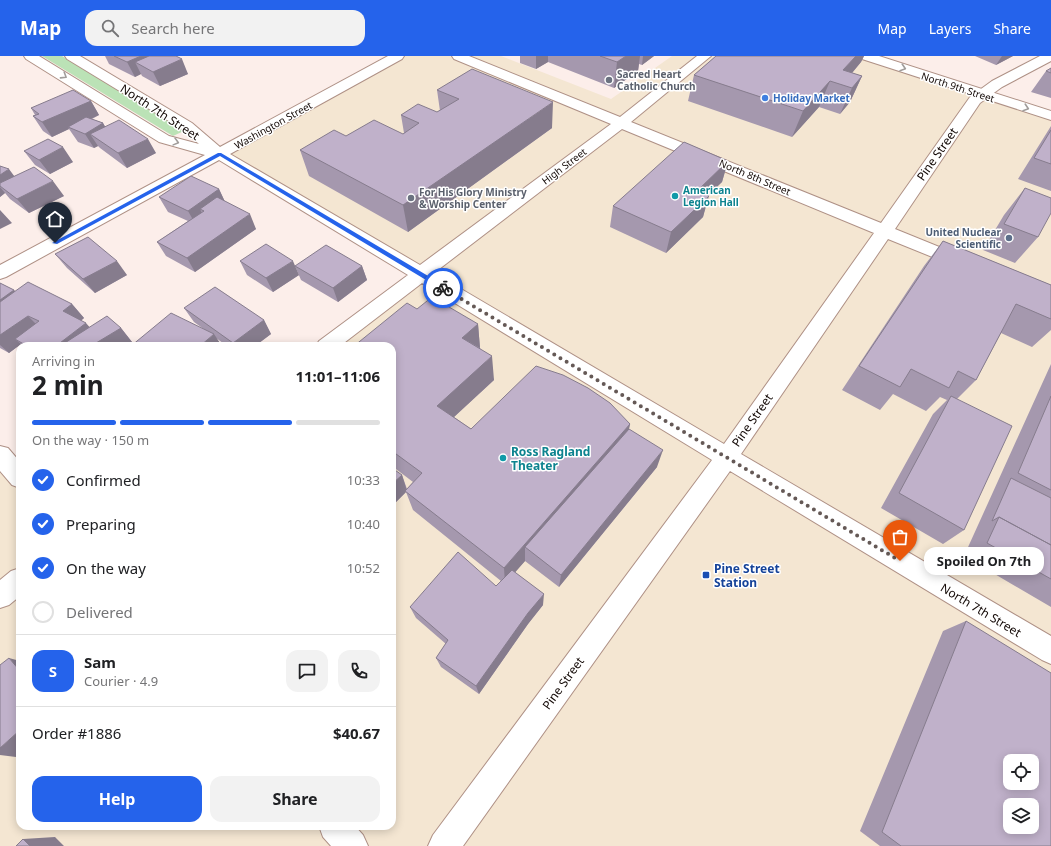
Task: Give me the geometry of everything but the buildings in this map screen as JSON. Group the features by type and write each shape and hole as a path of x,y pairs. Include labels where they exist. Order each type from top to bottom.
{"street":[{"path":"30,56 164,138 220,154"},
{"name":"Washington Street","path":"0,273 398,56"},
{"name":"North 8th Street","path":"458,56 622,122 974,268"},
{"name":"High Street","path":"331,342 622,122 705,56"},
{"name":"North 9th Street","path":"866,56 1051,116"},
{"name":"Pine Street","path":"444,846 727,457 975,100 981,94 1050,56"},
{"name":"North 7th Street","path":"77,57 187,126 220,154 1051,651"},
{"path":"0,456 16,474"},
{"path":"0,596 16,583"},
{"path":"338,830 352,846"}],"shaded area":[{"path":"398,56 501,56 611,99 672,56 866,56 1051,116 1051,846 0,846 0,455 16,473 16,830 396,830 396,342 331,342 420,274 220,154"}],"green space":[{"path":"42,56 62,56 186,130 173,136"}],"way so far":[{"path":"443,288 900,561"}],"place":[{"name":"Sacred Heart Catholic Church","path":"609,80"},
{"name":"Holiday Market","path":"765,98"},
{"name":"American Legion Hall","path":"675,196"},
{"name":"For His Glory Ministry & Worship Center","path":"411,198"},
{"name":"United Nuclear Scientific","path":"1009,238"},
{"name":"Ross Ragland Theater","path":"503,458"},
{"name":"Spoiled On 7th","path":"900,561"},
{"name":"Pine Street Station","path":"706,575"}],"route":[{"path":"55,243 220,154 443,288"}]}
